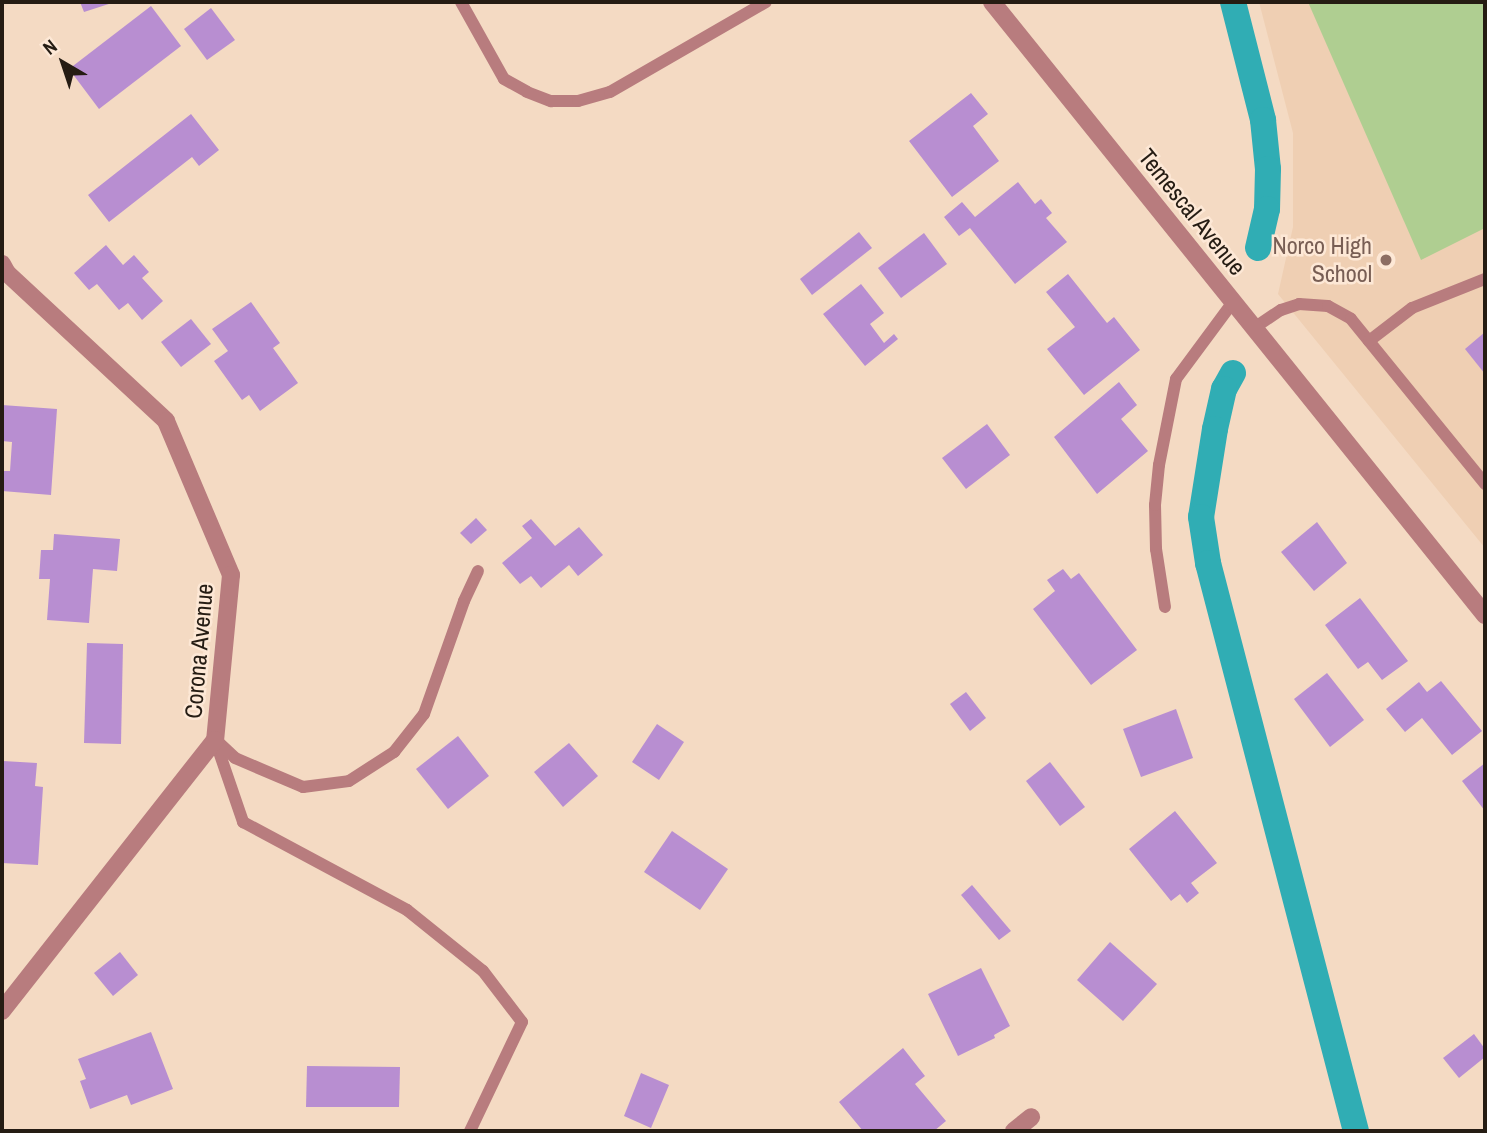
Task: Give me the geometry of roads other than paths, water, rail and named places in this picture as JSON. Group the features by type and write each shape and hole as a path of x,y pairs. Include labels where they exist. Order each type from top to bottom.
{"street":[{"name":"Temescal Avenue","path":"992,2 1485,615"},
{"name":"Corona Avenue","path":"2,264 7,272 166,421 231,575 215,740 2,1011"},
{"path":"1014,1131 1031,1117"}],"lane":[{"path":"461,2 504,79 551,101 578,101 610,92 766,2"},
{"path":"1369,341 1412,308 1485,279"},
{"path":"1165,607 1156,550 1155,505 1158,465 1176,379 1233,302"},
{"path":"1254,328 1281,310 1299,304 1328,306 1351,319 1485,485"},
{"path":"215,740 234,758 303,787 349,781 394,752 424,714 464,601 478,571"},
{"path":"215,740 243,822 407,910 483,971 522,1022 470,1131"}],"waterway":[{"path":"1233,2 1263,120 1268,169 1267,209 1258,248"},
{"path":"1233,373 1224,389 1215,429 1201,517 1208,563 1356,1131"}],"place":[{"name":"Norco High School","path":"1386,260"}]}
